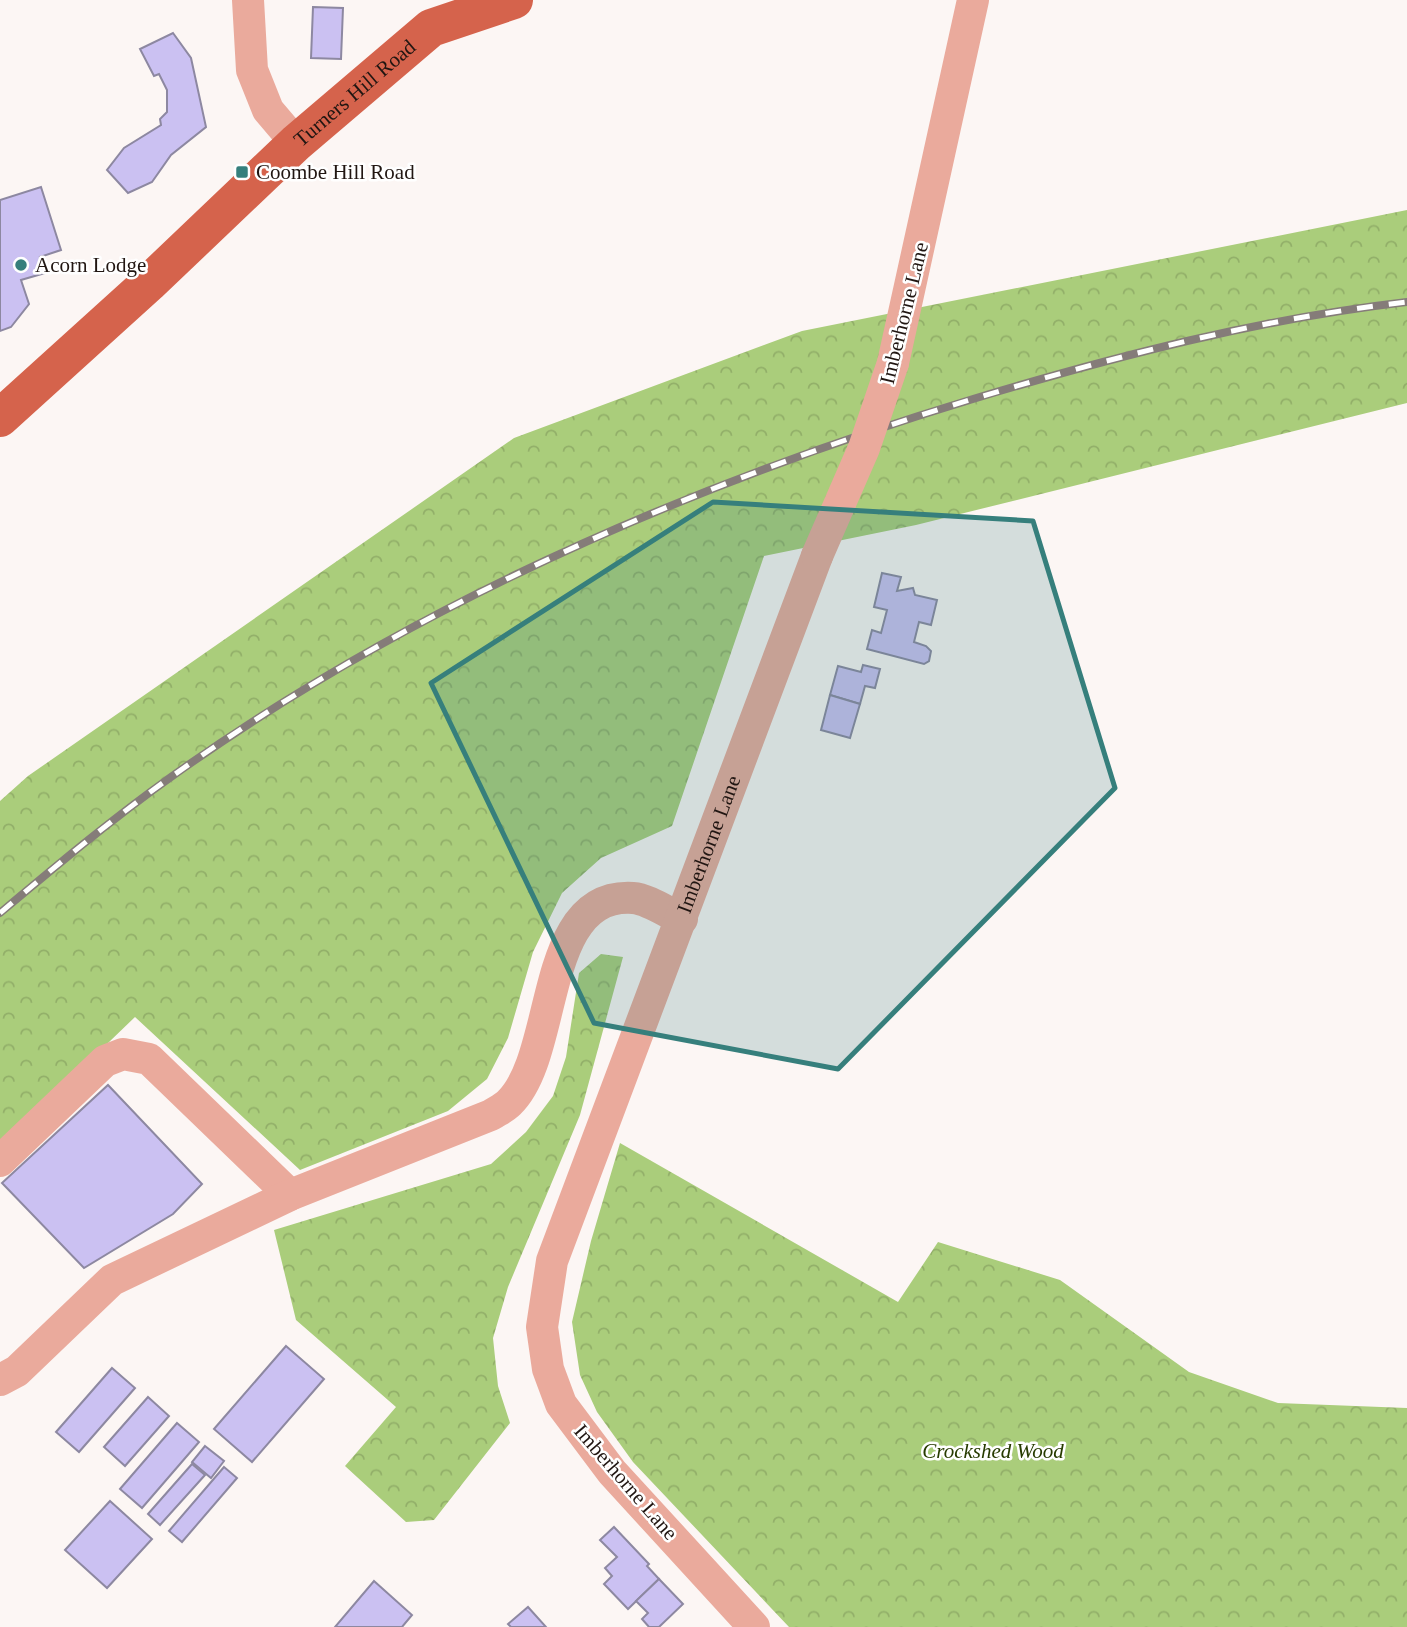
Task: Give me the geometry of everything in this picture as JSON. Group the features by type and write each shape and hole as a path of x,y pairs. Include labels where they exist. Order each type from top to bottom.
{"main road":[{"name":"Turners Hill Road","path":"0,418 296,143 431,29 514,0"}],"street":[{"path":"247,0 252,71 268,110 296,143"},
{"name":"Imberhorne Lane","path":"754,1627 612,1472 561,1404 548,1369 541,1327 552,1261 817,556 864,447 893,363 973,0"},
{"path":"0,1380 17,1371 112,1280 289,1195 491,1115 509,1103 527,1076 540,1045 557,970 574,927 600,902 634,898 682,919"},
{"path":"0,1161 105,1061 123,1054 149,1059 289,1195"}],"highlighted area":[{"path":"713,502 1033,521 1115,788 838,1069 594,1023 431,683"}],"green space":[{"path":"1407,210 1407,403 916,525 764,556 672,826 601,858 562,893 533,952 508,1038 487,1079 448,1111 300,1170 135,1017 0,1147 0,801 28,776 514,438 802,331"},
{"path":"601,954 623,957 580,1115 508,1287 493,1338 498,1386 510,1423 434,1520 406,1522 345,1466 396,1407 296,1320 274,1230 491,1164 526,1132 553,1096 566,1057 579,973"},
{"name":"Crockshed Wood","path":"620,1143 898,1302 938,1242 1060,1280 1189,1372 1278,1403 1407,1408 1407,1627 789,1627 633,1462 597,1412 580,1375 572,1322 591,1241"}],"building":[{"path":"313,7 343,8 341,59 311,58"},
{"path":"173,33 191,58 206,127 171,155 152,182 128,193 107,170 124,148 161,125 160,119 167,112 167,90 159,74 154,76 140,49"},
{"name":"Acorn Lodge","path":"41,187 61,250 40,257 45,273 21,280 29,304 11,327 0,331 0,200"},
{"path":"882,573 901,577 897,591 913,588 915,595 937,600 931,625 919,622 914,642 931,651 929,661 924,664 867,649 872,630 881,633 887,610 874,607"},
{"path":"863,665 880,669 875,688 865,686 860,704 830,695 838,666 861,672"},
{"path":"830,695 860,704 850,738 821,730"},
{"path":"108,1085 202,1184 173,1214 84,1268 2,1183"},
{"path":"286,1346 324,1379 252,1462 214,1429"},
{"path":"112,1368 135,1388 79,1452 56,1432"},
{"path":"148,1397 169,1416 125,1466 104,1447"},
{"path":"177,1423 199,1442 142,1508 120,1489"},
{"path":"205,1446 224,1461 211,1478 192,1462"},
{"path":"192,1464 205,1475 160,1525 148,1514"},
{"path":"224,1467 237,1478 182,1542 169,1531"},
{"path":"110,1501 152,1539 107,1588 65,1550"},
{"path":"614,1527 649,1564 647,1566 659,1579 628,1609 604,1584 612,1576 605,1568 617,1557 600,1540"},
{"path":"659,1579 683,1604 659,1627 649,1627 642,1619 648,1613 636,1601"},
{"path":"374,1581 412,1615 402,1627 335,1627"},
{"path":"528,1607 546,1627 511,1627 508,1624"}],"railway":[{"path":"0,913 149,793 263,715 358,657 456,604 557,555 763,470 973,399 1188,341 1297,318 1407,302"}],"place":[{"name":"Coombe Hill Road","path":"242,172"},
{"name":"Acorn Lodge","path":"21,265"}]}
